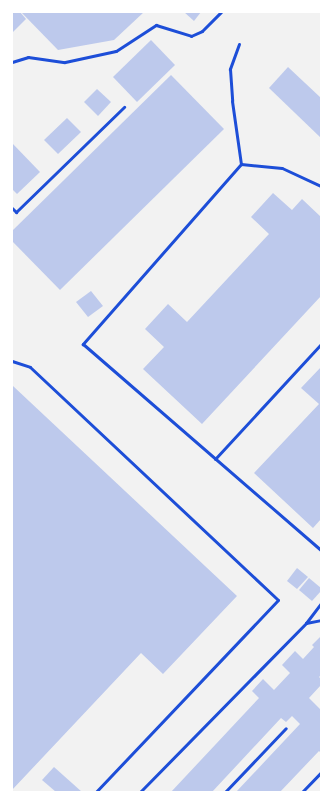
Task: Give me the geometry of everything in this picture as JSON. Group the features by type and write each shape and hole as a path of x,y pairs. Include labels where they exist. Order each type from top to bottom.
{"lane":[{"path":"12,62 28,58 65,62 116,51 156,25 191,36 202,31 221,12"},
{"path":"239,44 230,69 232,101 241,164 83,344 321,550"},
{"path":"12,208 16,212 124,107"},
{"path":"241,164 282,168 321,186"},
{"path":"215,459 321,344"},
{"path":"12,361 30,367 278,600 96,792"},
{"path":"317,546 321,543"},
{"path":"140,792 306,623 321,603"},
{"path":"306,623 321,620"},
{"path":"224,792 286,728"},
{"path":"302,792 321,772"}],"building":[{"path":"12,12 20,12 26,19 12,33"},
{"path":"21,12 144,12 114,40 58,50"},
{"path":"184,12 201,12 194,21"},
{"path":"151,40 175,65 137,102 113,77"},
{"path":"288,67 321,98 321,138 269,88"},
{"path":"171,75 224,129 60,290 12,241 12,231"},
{"path":"97,89 111,102 98,116 84,102"},
{"path":"67,118 81,132 58,154 44,140"},
{"path":"12,143 40,172 17,194 12,189"},
{"path":"273,193 292,210 302,199 321,217 321,296 202,424 143,369 164,347 145,329 168,304 187,322 269,234 251,217"},
{"path":"91,291 103,306 88,317 76,302"},
{"path":"321,367 321,519 313,528 254,473 319,404 301,388"},
{"path":"13,386 237,596 163,674 141,653 12,790"},
{"path":"297,568 308,577 297,589 287,581"},
{"path":"309,578 321,588 321,591 312,601 299,590"},
{"path":"321,636 321,675 319,677 321,679 321,685 309,698 321,710 321,753 319,751 280,792 236,792 300,724 292,716 286,722 281,718 212,792 171,792 259,698 252,691 263,679 274,690 290,673 282,665 295,651 303,659 314,647 312,645"},
{"path":"54,767 82,792 56,792 42,780"}]}
